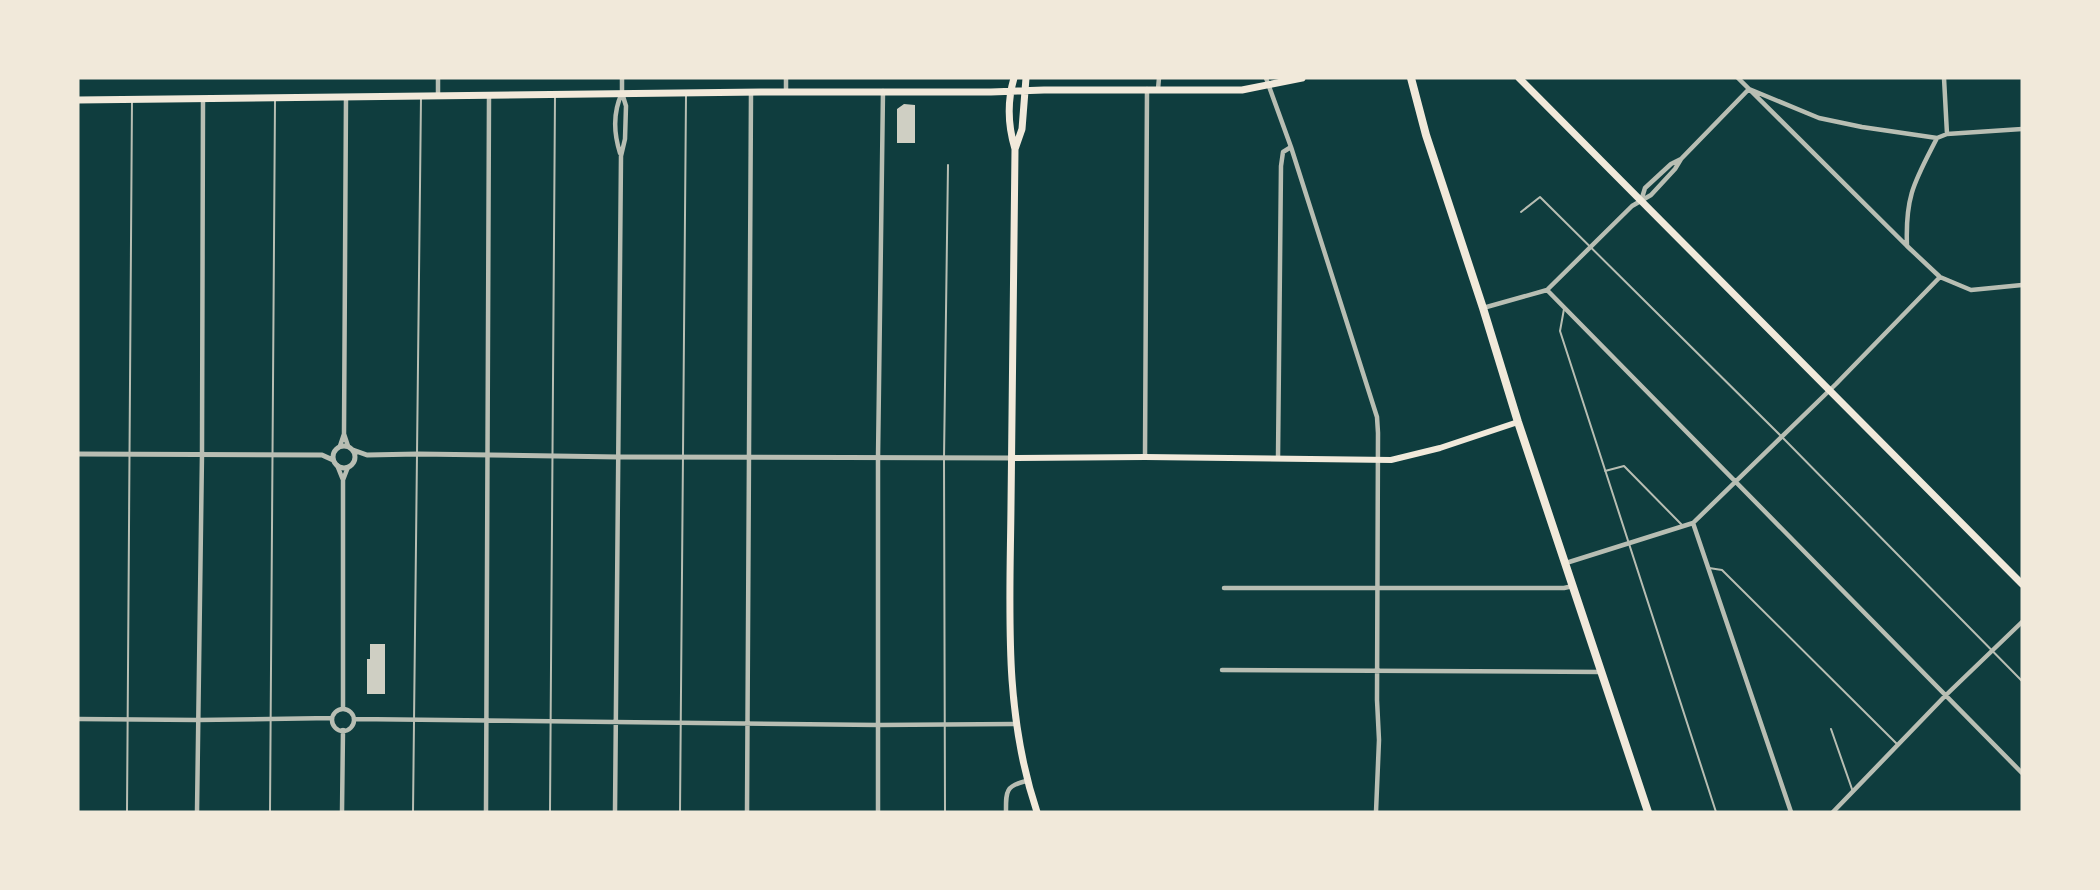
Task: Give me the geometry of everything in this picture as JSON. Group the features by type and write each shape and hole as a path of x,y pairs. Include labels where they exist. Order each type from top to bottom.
{"highway":[{"path":"1411,79 1426,135 1518,422 1647,812"}],"main road":[{"path":"1014,78 1010,92 1009,130 1015,149 1010,635 1015,724 1026,781 1037,812"},
{"path":"1015,149 1022,129 1023,92 1026,78"},
{"path":"78,100 622,93 1242,90 1284,78"},
{"path":"1267,82 1302,78"},
{"path":"1519,78 2022,584"},
{"path":"1011,458 1400,459 1518,422"}],"street":[{"path":"438,78 438,96"},
{"path":"615,812 621,156 625,139 626,106 622,93 622,78"},
{"path":"786,78 786,92"},
{"path":"1158,89 1159,78"},
{"path":"1738,78 1940,277 1971,290 2022,285"},
{"path":"1944,78 1947,134"},
{"path":"1267,82 1291,147 1374,403 1378,433 1379,740 1376,812"},
{"path":"1145,457 1147,89"},
{"path":"1749,89 1819,118 1937,138 1947,134 2022,129"},
{"path":"1483,308 1547,290 1632,206 1654,192 1681,159 1749,89"},
{"path":"878,812 882,91"},
{"path":"747,812 751,92"},
{"path":"621,156 616,140 616,106 622,93"},
{"path":"486,812 489,96"},
{"path":"78,454 322,455 340,446 344,434 346,97"},
{"path":"197,812 202,454 203,99"},
{"path":"1907,246 1910,194 1920,168 1937,138"},
{"path":"1278,458 1281,166 1283,152 1291,147"},
{"path":"1641,201 1645,188 1671,164 1681,159"},
{"path":"1566,563 1693,523 1830,390 1940,277"},
{"path":"1547,290 2022,772"},
{"path":"344,434 356,455 354,462"},
{"path":"340,446 367,455 1011,458"},
{"path":"334,451 335,462 343,480"},
{"path":"322,455 341,467 348,467"},
{"path":"342,709 343,480 348,467 367,455"},
{"path":"1693,523 1791,812"},
{"path":"1224,588 1563,588 1573,586"},
{"path":"1833,812 2022,622"},
{"path":"1222,670 1602,672"},
{"path":"342,709 350,712 354,719 351,727 343,730 334,726 332,718 334,713 342,709"},
{"path":"78,719 332,718"},
{"path":"354,719 878,725 1015,724"},
{"path":"342,812 343,730"},
{"path":"1006,812 1006,792 1011,787 1026,781"}],"lane":[{"path":"680,812 686,93"},
{"path":"550,812 555,95"},
{"path":"413,812 421,97"},
{"path":"270,812 275,98"},
{"path":"127,812 132,100"},
{"path":"945,812 944,458 948,165"},
{"path":"1521,212 1540,197 1781,436 2022,681"},
{"path":"1564,308 1560,331 1716,812"},
{"path":"1605,471 1624,466 1683,527"},
{"path":"1708,568 1722,570 1898,745"},
{"path":"1831,729 1853,792"}],"building":[{"path":"904,104 915,105 915,143 897,143 897,109"},
{"path":"370,644 385,644 385,694 367,694 367,659 370,659"}]}
